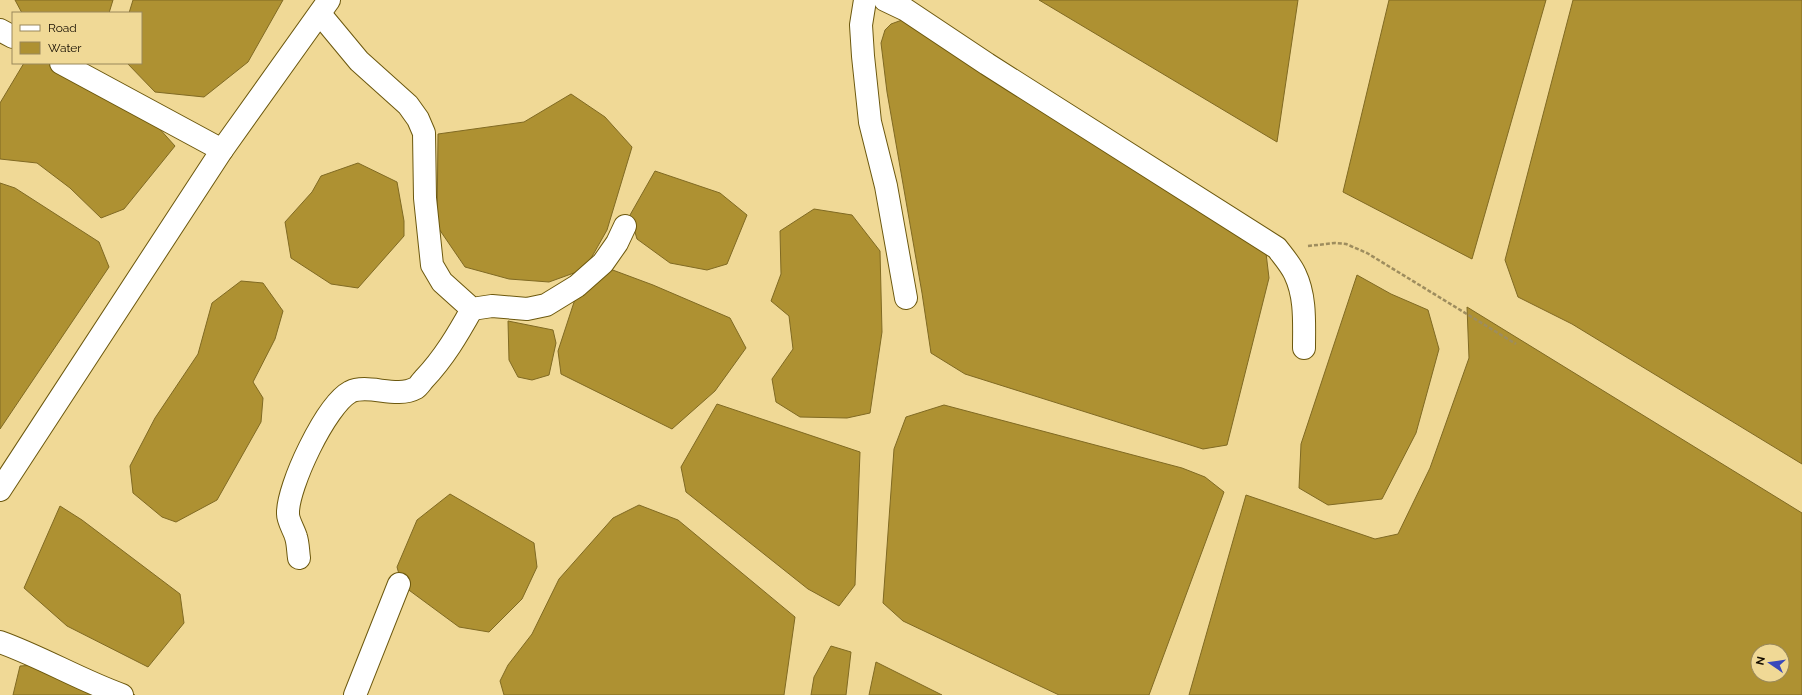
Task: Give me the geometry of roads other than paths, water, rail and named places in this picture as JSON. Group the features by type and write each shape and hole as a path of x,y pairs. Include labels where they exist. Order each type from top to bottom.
{"street":[{"path":"865,0 862,33 870,122 886,186 906,298"},
{"path":"885,0 906,10 987,64 1278,248 1295,273 1301,289 1304,307 1304,348"},
{"path":"0,490 222,150 324,7 360,61 408,105 418,119 424,133 425,198 432,265 442,282 472,309"},
{"path":"0,30 12,36"},
{"path":"63,64 222,150"},
{"path":"472,309 492,306 527,309 546,305 577,286 602,263 617,242 625,226"},
{"path":"298,558 297,539 288,516 289,503 296,479 326,417 339,401 350,392 360,390 399,392 416,388 438,365 472,309"},
{"path":"355,695 399,584"},
{"path":"0,642 54,665 96,686 122,695"}],"water":[{"path":"15,0 113,0 109,12 21,12"},
{"path":"133,0 283,0 248,62 204,97 155,92 128,64 142,64 142,12 129,12"},
{"path":"1039,0 1298,0 1277,142"},
{"path":"1389,0 1546,0 1472,259 1343,192"},
{"path":"1573,0 1802,0 1802,464 1572,324 1518,297 1505,260"},
{"path":"902,20 1266,253 1269,278 1227,445 1203,449 965,374 931,353 887,92 881,43 885,30 891,24"},
{"path":"23,64 56,64 148,116 175,146 124,209 101,218 70,188 37,163 0,159 0,103"},
{"path":"571,94 605,117 632,147 607,230 585,269 549,282 509,279 465,267 437,226 438,134 524,122"},
{"path":"358,163 397,182 404,221 404,236 358,288 331,284 291,258 285,222 312,192 321,176"},
{"path":"655,171 720,193 747,215 727,264 707,270 670,263 637,239 630,215"},
{"path":"0,183 15,188 99,242 109,267 0,429"},
{"path":"814,209 852,215 880,251 882,332 870,413 847,418 800,417 776,402 772,379 793,349 789,316 771,301 781,274 780,231"},
{"path":"610,269 653,285 730,318 746,348 715,391 672,429 561,374 558,351 578,290"},
{"path":"1357,275 1391,294 1428,310 1439,349 1416,433 1382,499 1328,505 1299,488 1301,444"},
{"path":"241,281 263,283 283,311 275,339 253,382 263,398 261,422 217,500 176,522 162,517 133,493 130,466 155,418 198,354 212,303"},
{"path":"1467,307 1802,513 1802,695 1189,695 1246,495 1375,539 1398,534 1430,468 1469,358"},
{"path":"508,321 553,330 556,343 549,375 532,380 518,377 509,360"},
{"path":"717,404 860,452 855,585 839,606 808,589 686,492 681,467"},
{"path":"944,405 1182,468 1205,477 1224,492 1149,695 1059,695 903,621 883,603 894,449 906,417"},
{"path":"450,494 534,543 537,567 522,599 489,632 459,627 402,585 397,567 417,520"},
{"path":"639,505 678,520 795,617 784,695 504,695 500,681 508,665 532,634 559,579 613,518"},
{"path":"60,506 82,520 180,594 184,623 148,667 67,626 24,588"},
{"path":"831,646 851,652 846,695 811,695 814,677"},
{"path":"876,662 942,695 869,695"},
{"path":"71,663 135,695 13,695 20,666"}]}
